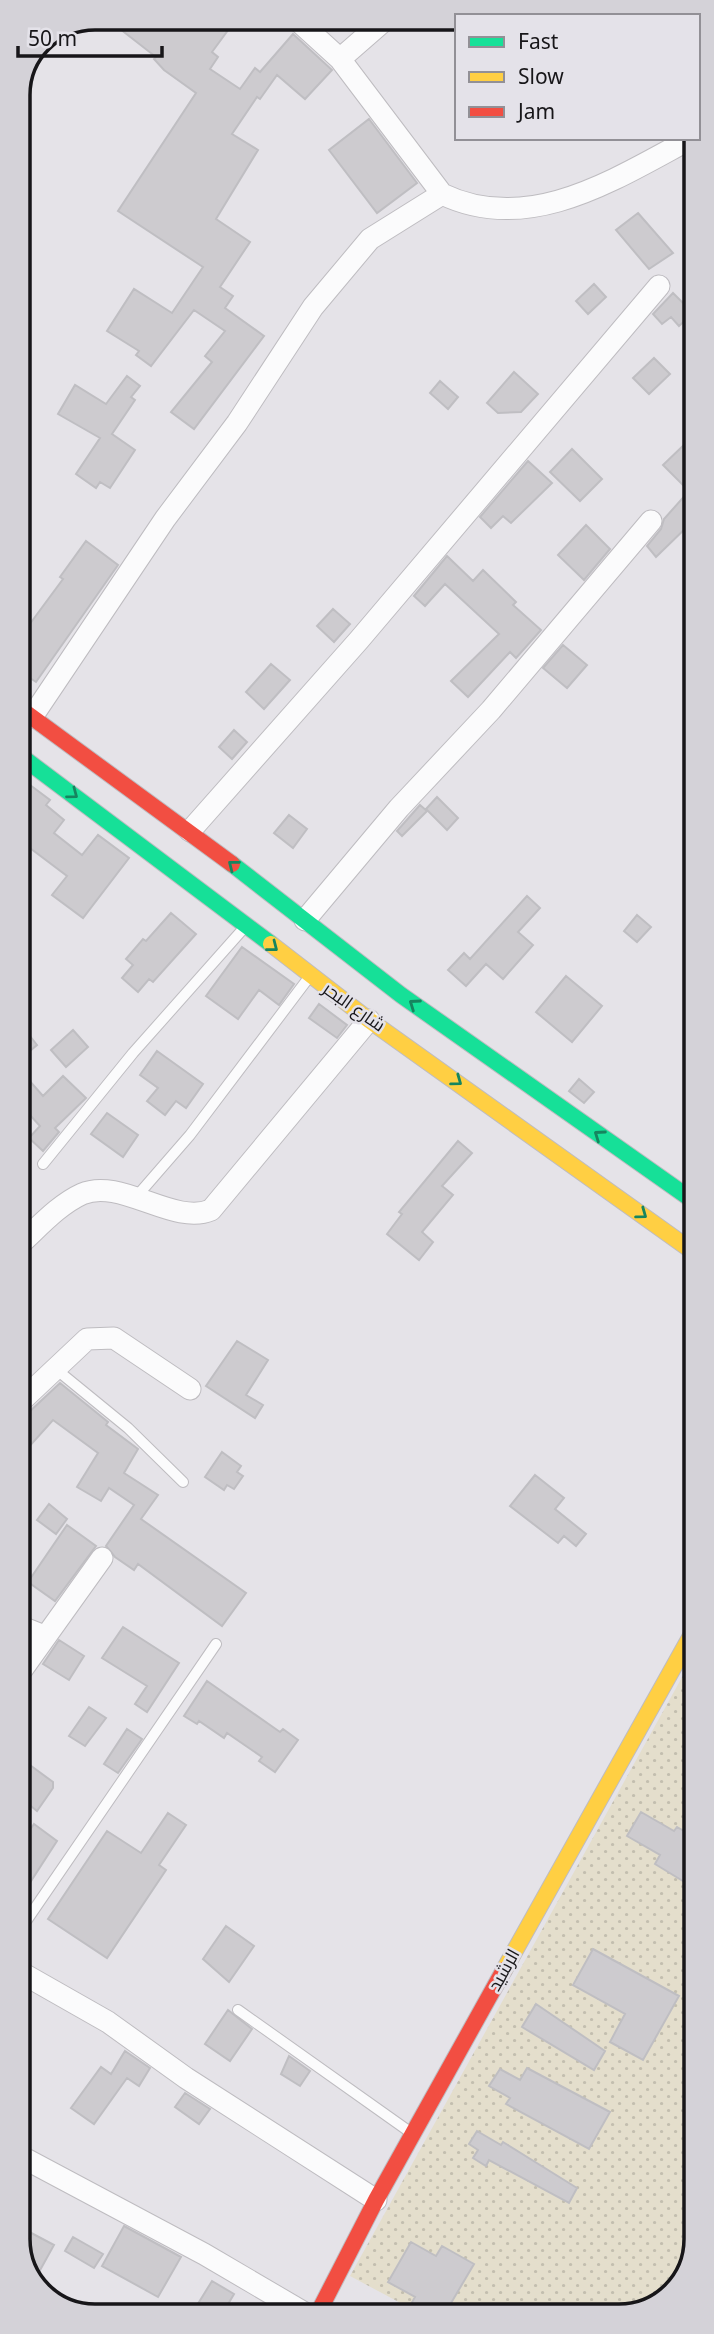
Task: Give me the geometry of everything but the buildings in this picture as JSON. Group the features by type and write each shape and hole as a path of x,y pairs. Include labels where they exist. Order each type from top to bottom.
{"main road":[{"name":"شارع البحر","path":"30,716 190,831 401,995 684,1194"},
{"name":"شارع البحر","path":"30,763 369,1020 684,1245"},
{"name":"الرشيد","path":"323,2304 376,2200 684,1648"}],"street":[{"path":"308,30 340,60 442,194 461,203 487,209 525,210 601,186 684,142"},
{"path":"340,60 374,30"},
{"path":"30,705 237,423 313,307 370,239 442,194"},
{"path":"190,831 298,711 659,286"},
{"path":"304,919 399,808 491,710 651,522"},
{"path":"30,1235 52,1215 85,1193 137,1196 184,1214 198,1215 211,1210 369,1020"},
{"path":"30,1393 87,1339 114,1338 190,1390"},
{"path":"30,1657 102,1558"},
{"path":"30,1630 44,1636"},
{"path":"30,1978 108,2022 186,2078 376,2200"},
{"path":"30,2161 204,2253 290,2304"}],"lane":[{"path":"43,1164 133,1053 246,926"},
{"path":"137,1196 190,1135 310,976"},
{"path":"57,1370 128,1428 183,1482"},
{"path":"30,1915 216,1644"},
{"path":"238,2010 413,2134"}],"sand":[{"path":"684,1674 684,2239 678,2268 671,2279 655,2293 627,2304 402,2304 350,2276"}],"traffic: fast":[{"path":"30,763 271,944"},
{"path":"232,864 401,995 684,1194"}],"traffic: slow":[{"path":"271,944 369,1020 684,1245"},
{"path":"504,1970 684,1648"}],"traffic: jam":[{"path":"30,716 232,864"},
{"path":"323,2304 376,2200 504,1970"}]}
